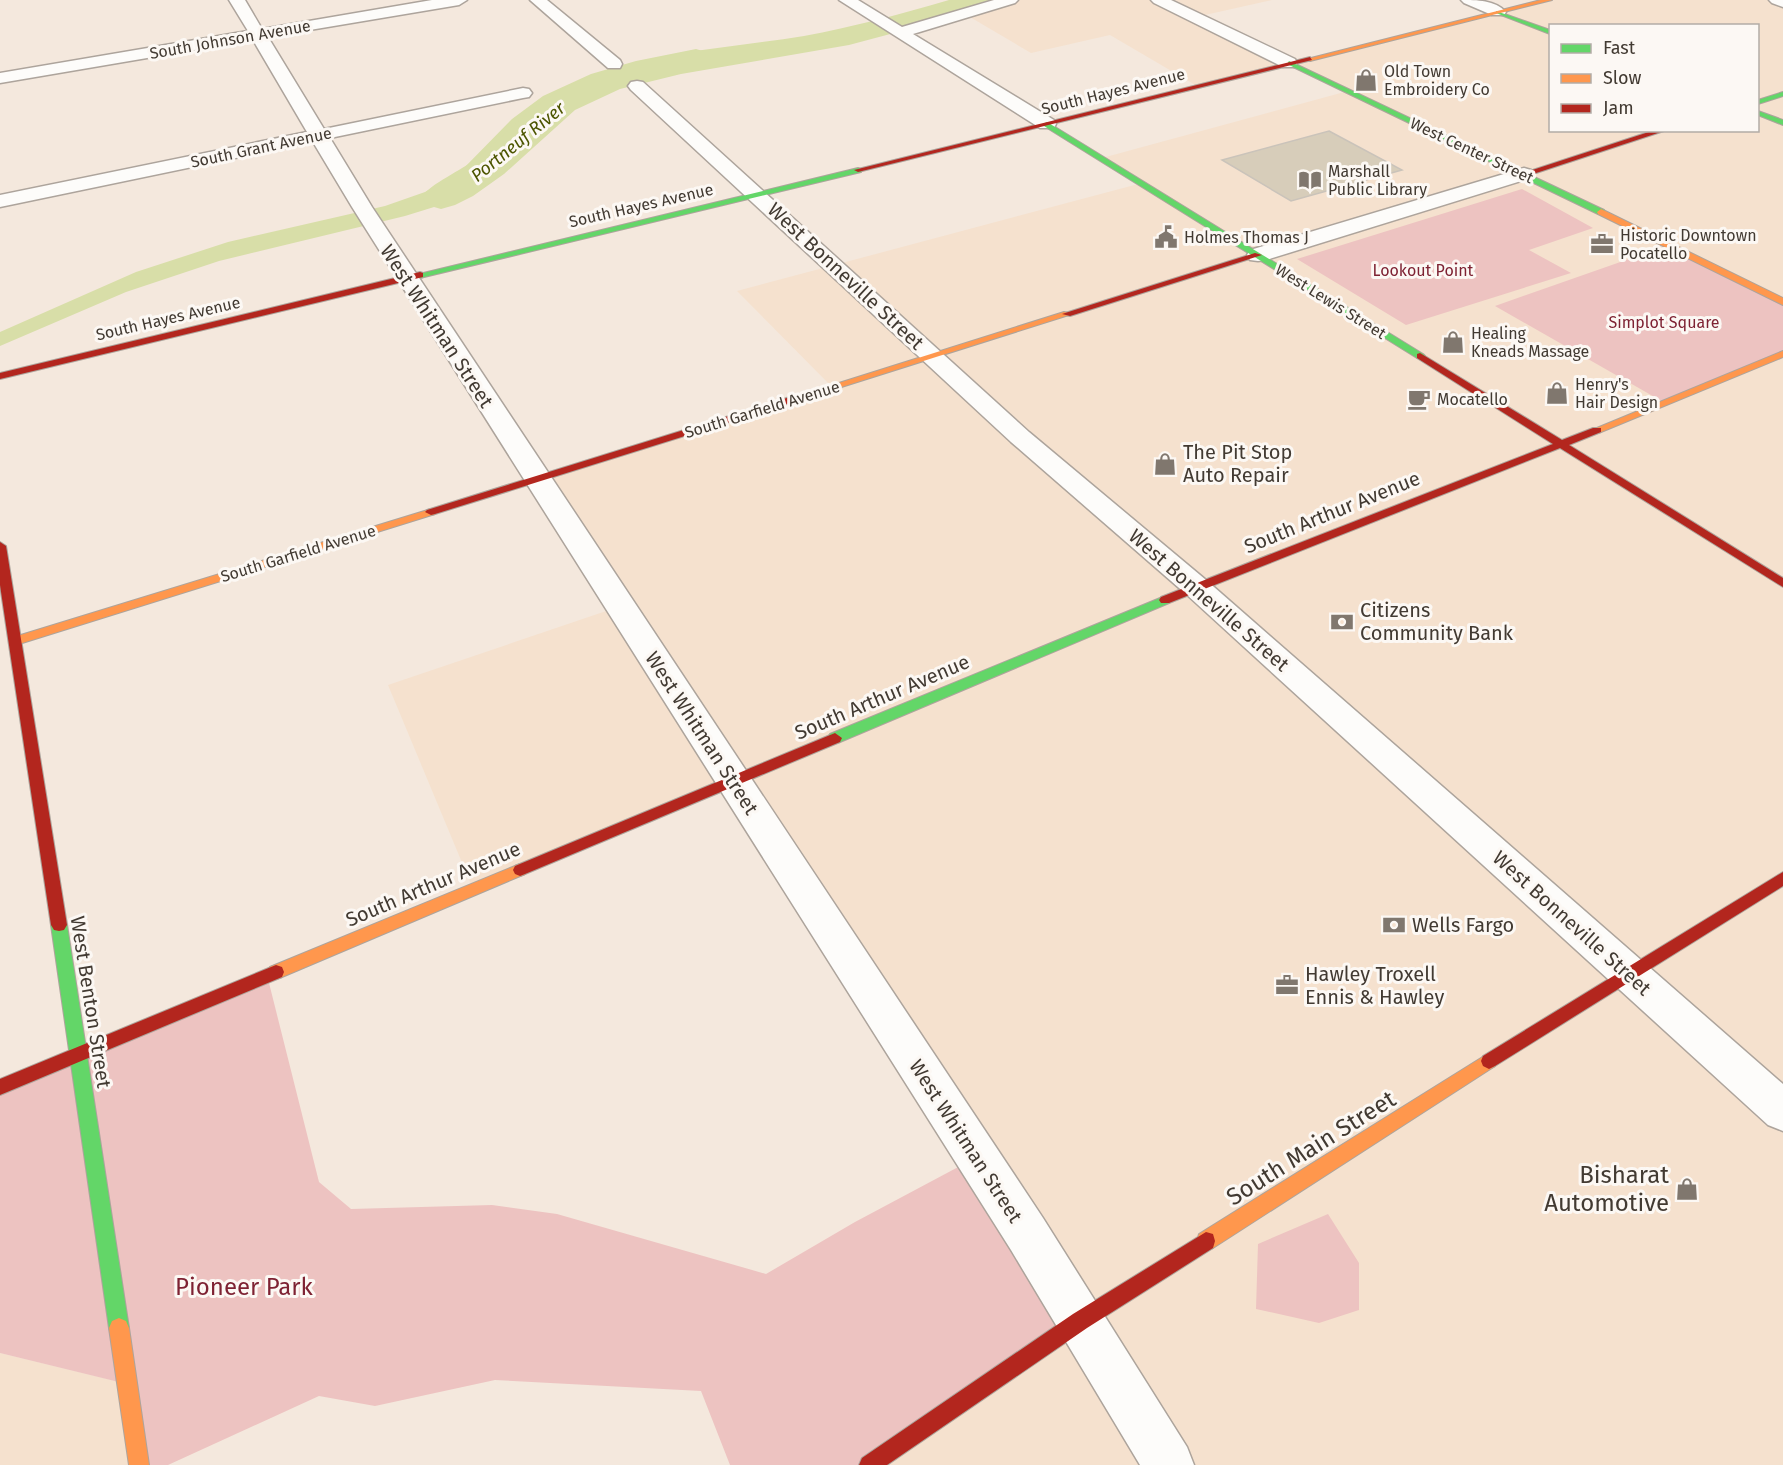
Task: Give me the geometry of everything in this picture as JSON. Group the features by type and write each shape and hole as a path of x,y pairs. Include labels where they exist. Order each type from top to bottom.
{"street":[{"name":"West Whitman Street","path":"237,0 407,278 1027,1234 1169,1465"},
{"name":"South Johnson Avenue","path":"0,78 459,0"},
{"path":"538,0 614,64"},
{"name":"West Lewis Street","path":"847,0 1783,583"},
{"path":"900,33 1010,0"},
{"name":"West Center Street","path":"1159,0 1524,174 1783,302"},
{"path":"1469,0 1549,31"},
{"name":"South Hayes Avenue","path":"0,376 1047,124 1549,0"},
{"path":"1777,0 1783,2"},
{"name":"West Bonneville Street","path":"637,86 758,194 1047,461 1196,587 1783,1111"},
{"name":"South Grant Avenue","path":"0,201 523,93"},
{"path":"1759,102 1783,94"},
{"path":"1759,113 1783,123"},
{"path":"1524,174 1658,132"},
{"name":"South Garfield Avenue","path":"7,644 1524,174"},
{"name":"South Arthur Avenue","path":"0,1087 1196,587 1783,354"},
{"name":"West Benton Street","path":"0,546 7,644 79,1053 139,1465"},
{"name":"South Main Street","path":"869,1465 1080,1322 1628,973 1783,878"}],"shaded area":[{"path":"990,0 1272,0 1196,17 1289,63 1197,86 1110,35 1031,53 958,10"},
{"path":"1548,0 1783,0 1783,1465 869,1465 1079,1322 733,780 473,889 388,685 618,607 536,479 832,387 737,291 1142,183 1102,158 1348,91 1289,63"},
{"path":"696,49 723,57 629,72 562,98 522,126 506,160 489,176 447,203 405,216 219,261 126,292 0,346 0,332 136,272 228,242 385,206 425,192 461,171 512,119 543,96 591,74 636,61"},
{"path":"0,1353 128,1384 139,1465 0,1465"}],"green space":[{"name":"Lookout Point","path":"1522,189 1593,228 1529,250 1571,273 1406,325 1297,259"},
{"name":"Simplot Square","path":"1666,246 1783,302 1783,354 1665,403 1495,306"},
{"name":"Pioneer Park","path":"267,975 319,1182 351,1209 492,1205 557,1214 766,1274 855,1222 977,1157 1080,1321 869,1465 730,1465 701,1391 495,1380 375,1406 319,1396 168,1465 139,1465 127,1384 0,1353 0,1087"},
{"path":"1328,1214 1359,1263 1359,1310 1319,1323 1256,1309 1258,1244"}],"building":[{"name":"Marshall Public Library","path":"1329,131 1402,170 1291,201 1222,160"}],"waterway":[{"name":"Portneuf River","path":"441,197 475,178 563,103 608,82 681,64 849,36 980,0"}],"traffic: fast":[{"path":"1498,12 1549,32"},
{"path":"1289,63 1601,212"},
{"path":"1759,102 1783,94"},
{"path":"1759,113 1783,123"},
{"path":"1047,124 1420,356"},
{"path":"420,275 858,170"},
{"path":"835,738 1165,600"},
{"path":"59,925 119,1328"}],"traffic: slow":[{"path":"1310,59 1549,0"},
{"path":"1601,212 1783,302"},
{"path":"809,394 1067,314"},
{"path":"1597,430 1783,354"},
{"path":"15,641 431,512"},
{"path":"276,972 520,870"},
{"path":"1206,1241 1489,1061"},
{"path":"119,1328 139,1465"}],"traffic: jam":[{"path":"858,170 1310,59"},
{"path":"1524,174 1658,132"},
{"path":"1067,314 1258,255"},
{"path":"0,376 420,275"},
{"path":"1420,356 1783,583"},
{"path":"431,512 809,394"},
{"path":"1165,600 1597,430"},
{"path":"0,546 59,925"},
{"path":"520,870 835,738"},
{"path":"1489,1061 1783,878"},
{"path":"0,1087 276,972"},
{"path":"869,1465 1080,1321 1206,1241"}],"place":[{"name":"Old Town Embroidery Co","path":"1366,80"},
{"name":"Marshall Public Library","path":"1310,180"},
{"name":"Holmes Thomas J","path":"1166,237"},
{"name":"Historic Downtown Pocatello","path":"1602,244"},
{"name":"Healing Kneads Massage","path":"1453,342"},
{"name":"Henry's Hair Design","path":"1557,393"},
{"name":"Mocatello","path":"1419,399"},
{"name":"The Pit Stop Auto Repair","path":"1165,464"},
{"name":"Citizens Community Bank","path":"1342,622"},
{"name":"Wells Fargo","path":"1394,925"},
{"name":"Hawley Troxell Ennis & Hawley","path":"1287,985"},
{"name":"Bisharat Automotive","path":"1687,1189"}]}
